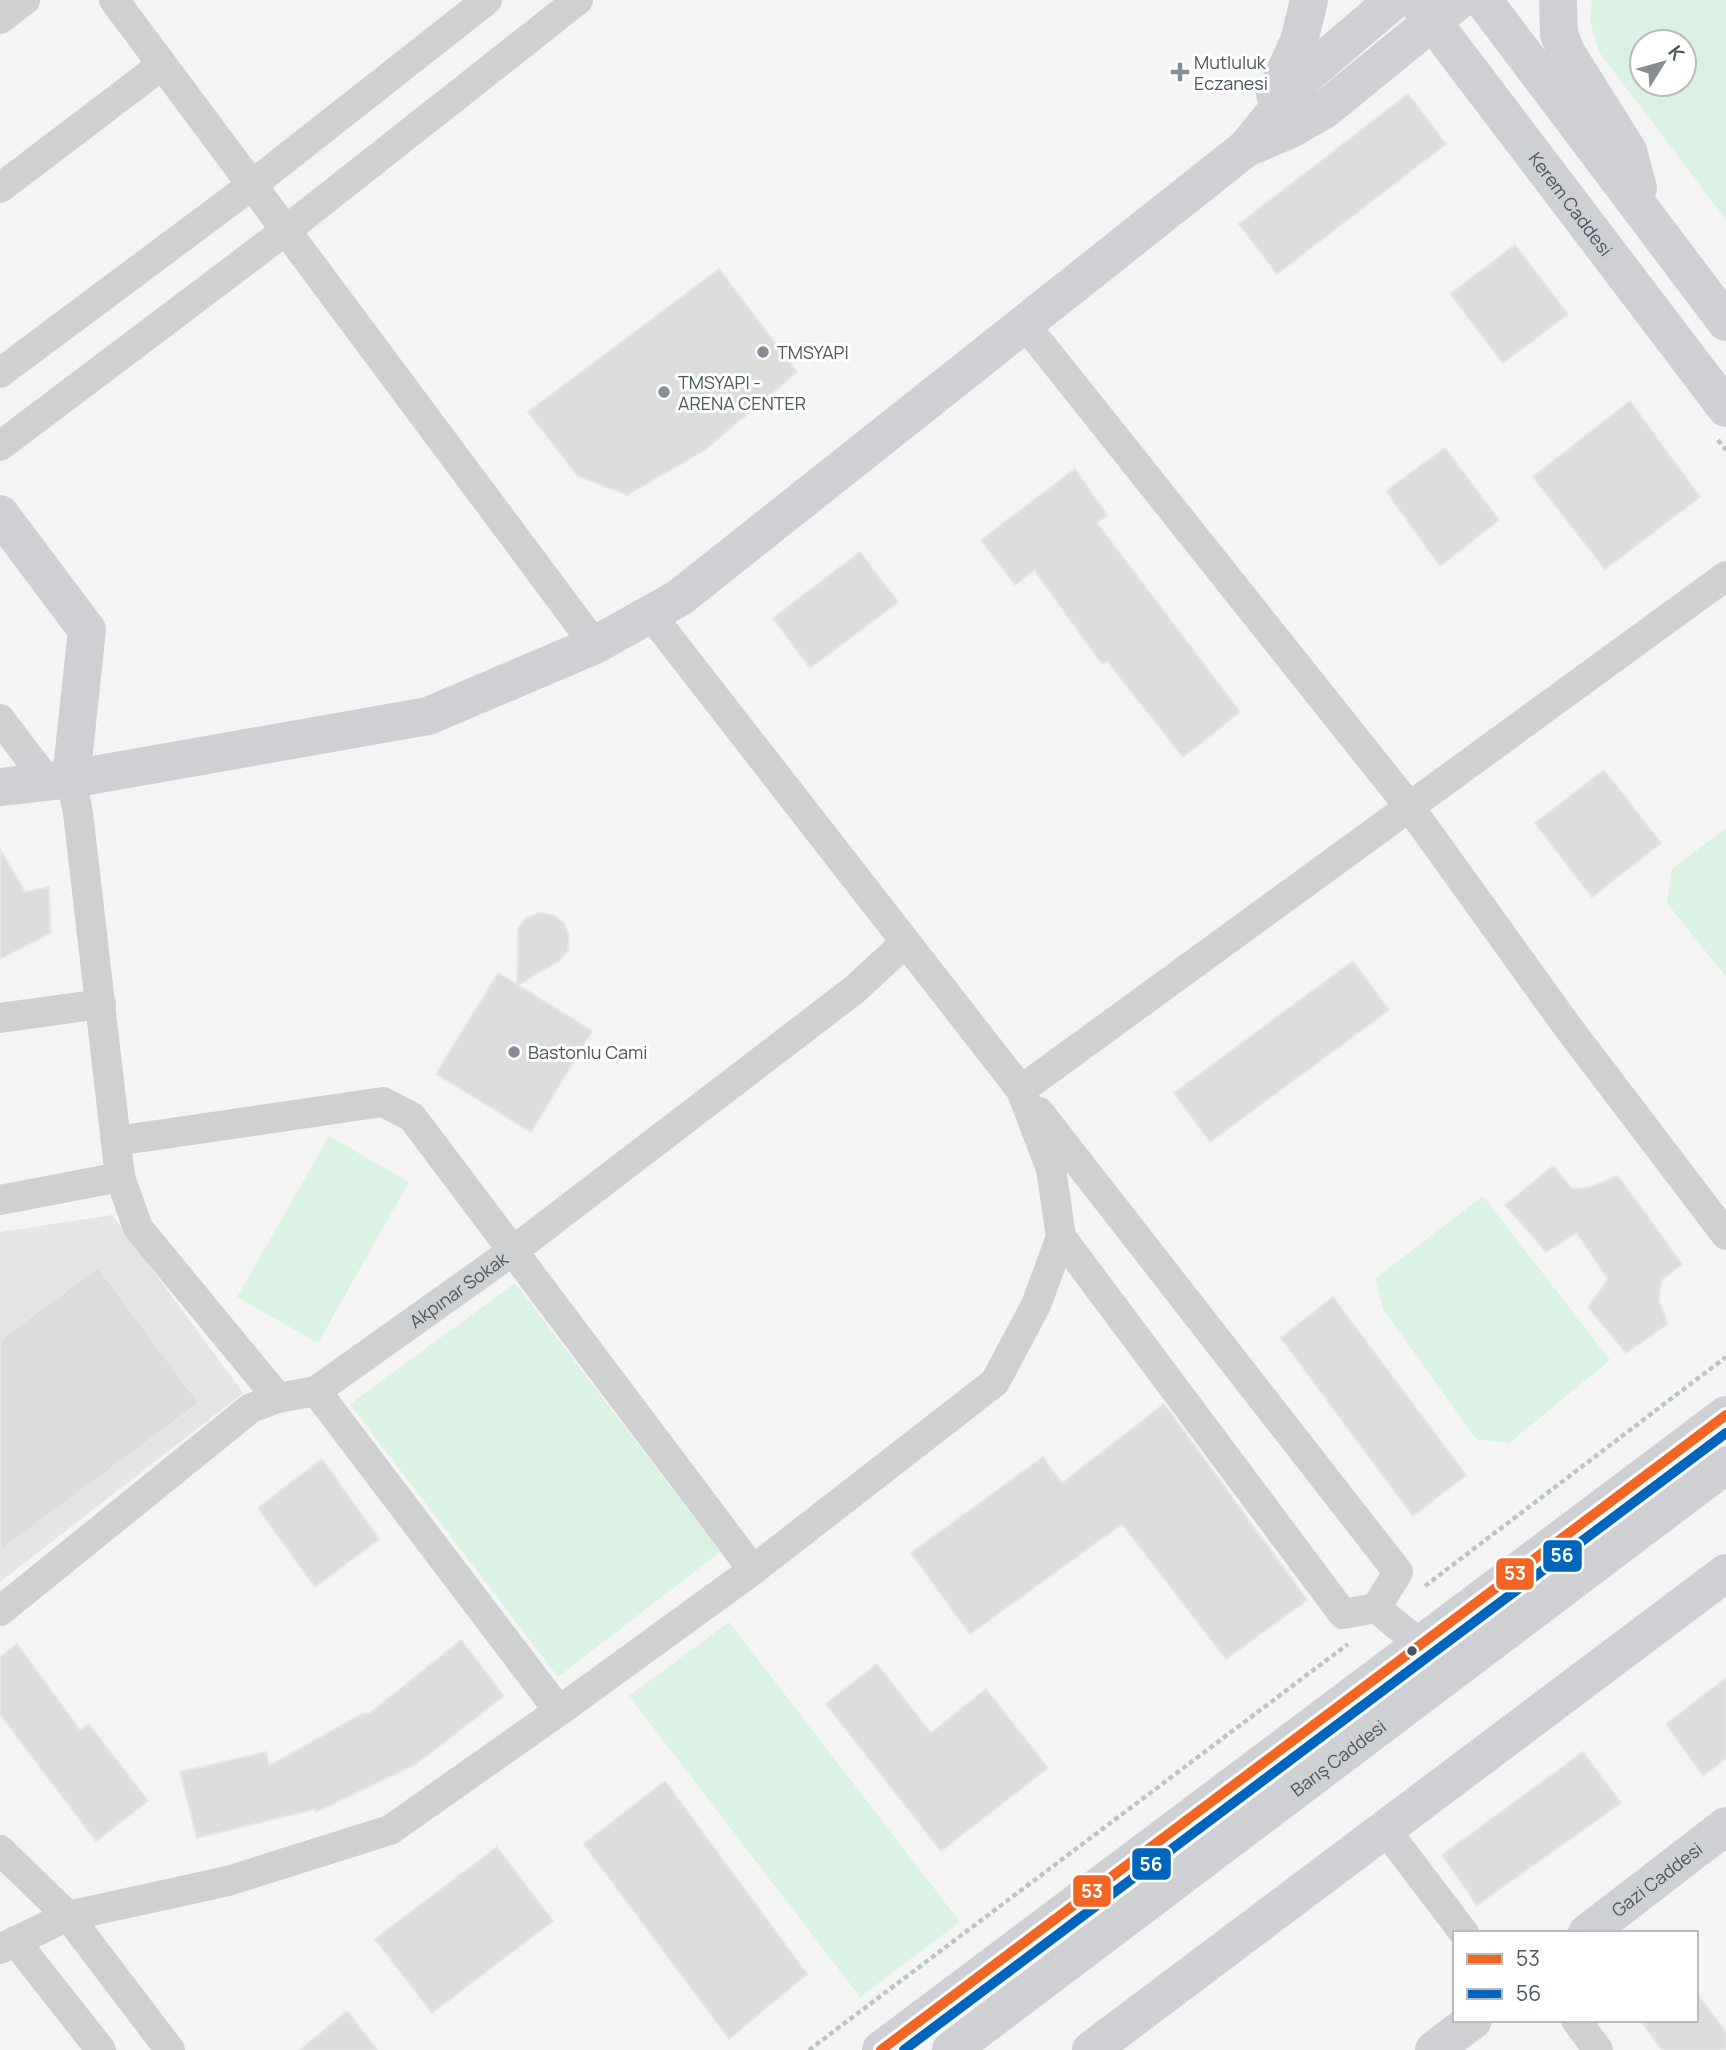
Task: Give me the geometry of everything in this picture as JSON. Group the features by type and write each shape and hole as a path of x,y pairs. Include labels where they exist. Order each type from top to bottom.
{"street":[{"path":"0,19 25,0"},
{"path":"114,0 595,645"},
{"path":"0,373 252,185 487,0"},
{"path":"0,446 285,230 578,0"},
{"path":"1246,148 1286,74 1299,41 1309,0"},
{"path":"0,787 59,780 428,716 595,645 651,615 679,598 1023,322 1246,148 1305,76 1394,0"},
{"path":"1483,0 1726,322"},
{"path":"1558,0 1559,34 1566,52 1628,151 1642,211"},
{"path":"1246,148 1289,130 1324,110 1436,7"},
{"name":"Kerem Caddesi","path":"1436,7 1726,408"},
{"path":"0,188 162,65"},
{"path":"1023,322 1408,805 1567,1026 1726,1235"},
{"path":"0,514 87,630 59,780"},
{"path":"1021,1090 1408,805 1726,576"},
{"path":"651,615 1398,1572 1381,1612"},
{"path":"0,719 59,780 78,813 120,1177 138,1228 278,1398"},
{"name":"Akpınar Sokak","path":"0,1611 251,1408 278,1398 316,1391 514,1250 853,990 905,943"},
{"path":"0,1018 101,1004"},
{"path":"1021,1090 1051,1169 1061,1237 1343,1614 1381,1612 1420,1644"},
{"path":"116,1141 383,1102 412,1117 753,1570"},
{"path":"0,1200 120,1177"},
{"path":"101,2050 8,1945 68,1916 228,1881 390,1830 753,1570 995,1382 1036,1305 1061,1237"},
{"path":"316,1391 559,1711"},
{"path":"881,2050 1726,1415"},
{"name":"Barış Caddesi","path":"951,2050 1726,1465"},
{"path":"1091,2050 1385,1829 1722,1583"},
{"name":"Gazi Caddesi","path":"1590,1931 1726,1826"},
{"path":"1385,1829 1462,1931"},
{"path":"0,1850 68,1916 170,2050"},
{"path":"1434,2050 1470,2022"},
{"path":"1577,2022 1598,2050"}],"path":[{"path":"809,2050 1381,1612 1726,1357"}],"shaded area":[{"path":"112,1215 243,1393 0,1582 0,1232"}],"green space":[{"path":"1592,0 1726,0 1726,220 1634,98 1698,98 1698,28 1628,28 1628,90 1599,52 1590,21"},
{"path":"1726,828 1726,977 1667,903 1672,869"},
{"path":"329,1136 409,1182 318,1343 237,1297"},
{"path":"1483,1196 1610,1360 1509,1443 1476,1439 1383,1309 1375,1279"},
{"path":"515,1283 720,1552 558,1677 350,1404"},
{"path":"729,1622 960,1922 860,1997 629,1696"}],"building":[{"path":"1408,94 1446,144 1277,274 1239,224"},
{"path":"1515,245 1568,314 1503,363 1450,294"},
{"name":"TMSYAPI - ARENA CENTER","path":"719,269 797,372 705,450 627,495 578,476 528,412"},
{"path":"1630,401 1700,497 1605,569 1533,477"},
{"path":"1445,448 1499,520 1440,566 1386,491"},
{"path":"1075,469 1107,515 1097,523 1240,712 1183,757 1107,661 1102,664 1034,570 1015,585 981,540"},
{"path":"860,552 898,602 810,668 773,618"},
{"path":"1604,770 1661,843 1592,897 1535,823"},
{"path":"0,849 25,892 49,887 51,933 0,959"},
{"name":"Bastonlu Cami","path":"539,913 553,915 564,923 569,936 568,950 559,961 518,985 592,1031 531,1132 436,1074 498,973 517,984 518,929 526,918"},
{"path":"1353,961 1389,1010 1210,1142 1174,1093"},
{"path":"1553,1166 1572,1189 1590,1187 1618,1176 1682,1264 1661,1281 1659,1301 1668,1324 1626,1353 1588,1307 1608,1279 1577,1233 1546,1252 1505,1205"},
{"path":"98,1267 199,1403 0,1551 0,1340"},
{"path":"1333,1297 1466,1475 1413,1516 1281,1338"},
{"path":"1164,1404 1307,1600 1226,1659 1122,1524 970,1634 911,1553 1043,1457 1062,1483"},
{"path":"322,1459 379,1539 315,1587 258,1508"},
{"path":"461,1640 504,1696 416,1764 316,1812 315,1809 197,1838 180,1772 266,1752 269,1766 360,1715 370,1713"},
{"path":"17,1644 80,1730 89,1724 148,1801 96,1841 0,1714 0,1657"},
{"path":"877,1664 931,1733 986,1689 1048,1768 941,1851 826,1704"},
{"path":"1726,1678 1726,1758 1703,1776 1666,1724"},
{"path":"1583,1752 1621,1803 1477,1905 1442,1855"},
{"path":"665,1781 807,1974 729,2039 584,1844"},
{"path":"497,1847 553,1921 432,2013 375,1939"},
{"path":"1698,1995 1726,2033 1726,2050 1662,2050 1641,2022 1698,2022"},
{"path":"347,2011 377,2050 300,2050"}],"transit line":[{"name":"53","path":"881,2050 1726,1415"},
{"name":"56","path":"904,2050 1726,1433"}],"place":[{"name":"Mutluluk Eczanesi","path":"1180,72"},
{"name":"TMSYAPI","path":"763,352"},
{"name":"TMSYAPI - ARENA CENTER","path":"664,392"},
{"name":"Bastonlu Cami","path":"514,1052"}]}
